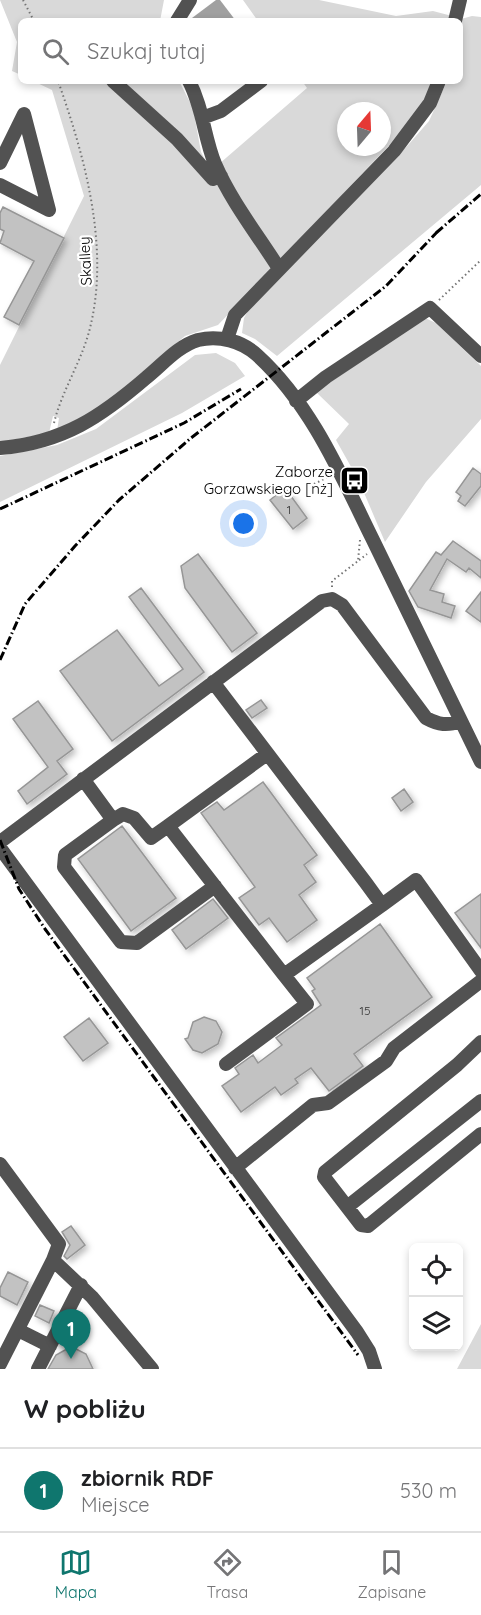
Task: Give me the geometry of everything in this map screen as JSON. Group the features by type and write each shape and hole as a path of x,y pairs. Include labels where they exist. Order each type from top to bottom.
{"street":[{"path":"179,18 190,0"},
{"path":"456,18 460,0"},
{"path":"116,84 177,139 213,179 221,176"},
{"path":"190,84 202,118 205,138 221,176 278,267"},
{"path":"202,118 221,111 257,84"},
{"path":"227,339 235,315 278,267 394,151 430,103 438,84"},
{"path":"0,163 24,114 49,210 0,185"},
{"path":"296,401 326,377 430,308 481,356"},
{"path":"0,448 54,438 92,421 110,409 186,346 206,339 227,339 257,354 296,401 330,452 480,758"},
{"path":"0,842 322,601 332,599 342,605 426,718 443,725 461,721"},
{"path":"213,682 382,905"},
{"path":"215,886 137,943 121,942 64,867 65,855 123,814 134,818 151,838 267,754"},
{"path":"83,779 113,820"},
{"path":"168,826 307,1004 226,1064"},
{"path":"0,848 357,1332 369,1351 375,1369"},
{"path":"284,975 416,879 481,971"},
{"path":"235,1168 313,1105 328,1103 386,1061 393,1048 481,981"},
{"path":"481,1042 457,1065 325,1172 324,1177 361,1225 368,1226 481,1134"},
{"path":"347,1207 481,1101"},
{"path":"0,1164 60,1244 0,1364"},
{"path":"53,1260 81,1285 148,1366"},
{"path":"38,1369 81,1285"},
{"path":"18,1330 50,1346"}],"path":[{"path":"23,0 32,18"},
{"name":"Skalley","path":"54,438 55,420 89,332 98,293 96,242 85,172 59,84"},
{"path":"430,308 481,260"},
{"path":"314,484 334,474"},
{"path":"358,561 360,539"},
{"path":"332,599 332,581 371,550"}],"shaded area":[{"path":"0,0 164,0 161,18 18,18 18,74 12,71 17,42"},
{"path":"216,0 220,0 234,18 192,18"},
{"path":"243,0 319,0 396,16 433,11 452,16 451,18 256,18"},
{"path":"481,17 481,185 277,356 255,339 242,333 244,318 250,307 409,144 429,121 446,84 463,84 463,18"},
{"path":"39,84 181,84 193,108 201,152 207,163 219,164 307,88 304,84 432,84 422,105 391,143 391,102 337,102 337,156 379,156 218,325 185,336 100,408 57,431 59,418 53,416 49,433 0,442 0,365 84,196 52,90"},
{"path":"425,318 436,323 481,366 481,419 426,482 385,542 359,481 336,440 349,424 316,392"},
{"path":"216,353 235,363 245,376 182,413 0,502 0,456 57,445 96,429 195,355"},
{"path":"481,1324 481,1369 457,1369"}],"building":[{"path":"3,207 64,238 19,325 4,317 34,261 0,243 4,231 0,229 0,213"},
{"path":"473,468 481,474 481,486 465,506 458,501 461,496 456,492"},
{"path":"285,488 307,518 293,529 270,500"},
{"path":"453,541 481,561 481,578 469,568 466,572 447,559 430,590 444,594 442,602 455,606 451,618 418,607 409,591 436,552 441,555"},
{"path":"198,554 257,633 232,652 185,588 181,566"},
{"path":"141,588 204,672 112,741 60,671 117,630 159,686 183,669 129,597"},
{"path":"481,592 481,622 466,611"},
{"path":"261,700 267,708 252,718 246,710"},
{"path":"38,701 73,749 57,761 67,774 27,804 18,791 48,767 13,719"},
{"path":"263,782 317,855 304,865 316,882 299,895 317,920 287,942 269,918 259,925 239,898 255,887 201,813 217,802 224,810"},
{"path":"404,789 413,802 401,811 392,798"},
{"path":"122,826 176,898 131,931 78,859"},
{"path":"481,894 481,948 455,913"},
{"path":"213,899 228,918 186,949 172,930"},
{"path":"380,924 432,997 354,1054 363,1066 329,1091 311,1068 295,1079 298,1083 281,1095 275,1087 241,1112 222,1086 239,1074 235,1068 253,1055 258,1063 282,1045 276,1038 321,1005 312,991 315,989 307,978"},
{"path":"204,1017 216,1021 222,1032 218,1044 202,1053 193,1050 185,1039 188,1038 193,1022"},
{"path":"89,1018 108,1043 83,1061 64,1037"},
{"path":"71,1226 85,1245 67,1259 64,1256 70,1245 62,1232"},
{"path":"8,1272 28,1282 17,1305 0,1296 0,1288"},
{"path":"40,1305 54,1311 49,1323 35,1316"},
{"path":"76,1349 86,1354 93,1369 48,1369 56,1355 65,1350"}],"railway":[{"path":"436,233 481,194"},
{"path":"0,660 25,604 119,500 191,438 386,286 440,229"},
{"path":"0,509 184,423 241,389"},
{"path":"0,840 19,889 45,929 358,1355"}],"place":[{"name":"Zaborze Gorzawskiego [nż]","path":"354,480"},
{"name":"zbiornik RDF","path":"71,1359"}]}
